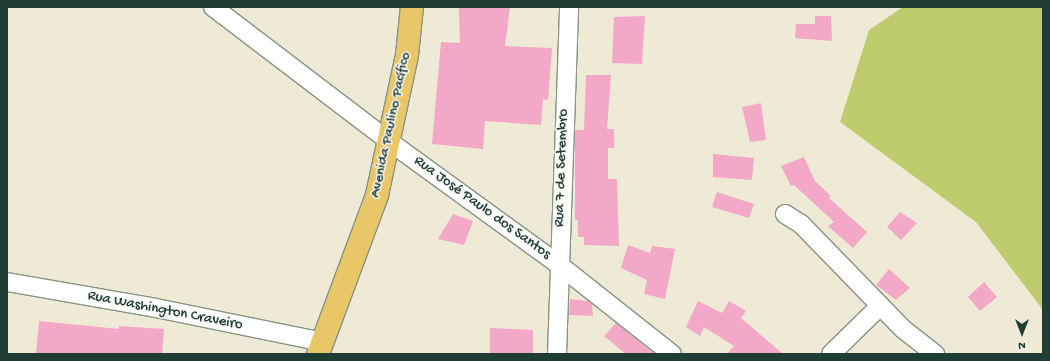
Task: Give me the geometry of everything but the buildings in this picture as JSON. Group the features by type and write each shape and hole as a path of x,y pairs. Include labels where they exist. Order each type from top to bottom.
{"main road":[{"name":"Avenida Paulino Pacífico","path":"321,348 377,195 390,142 407,55 412,7"}],"street":[{"name":"Rua José Paulo dos Santos","path":"213,7 390,142 558,264 672,354"},
{"name":"Rua 7 de Setembro","path":"557,354 558,264 569,7"},
{"path":"785,214 801,224 903,329 935,354"},
{"name":"Rua Washington Craveiro","path":"7,282 156,308 321,348"},
{"path":"831,354 880,306"}],"green space":[{"path":"903,7 1043,7 1043,310 976,222 840,122 869,30"}]}
